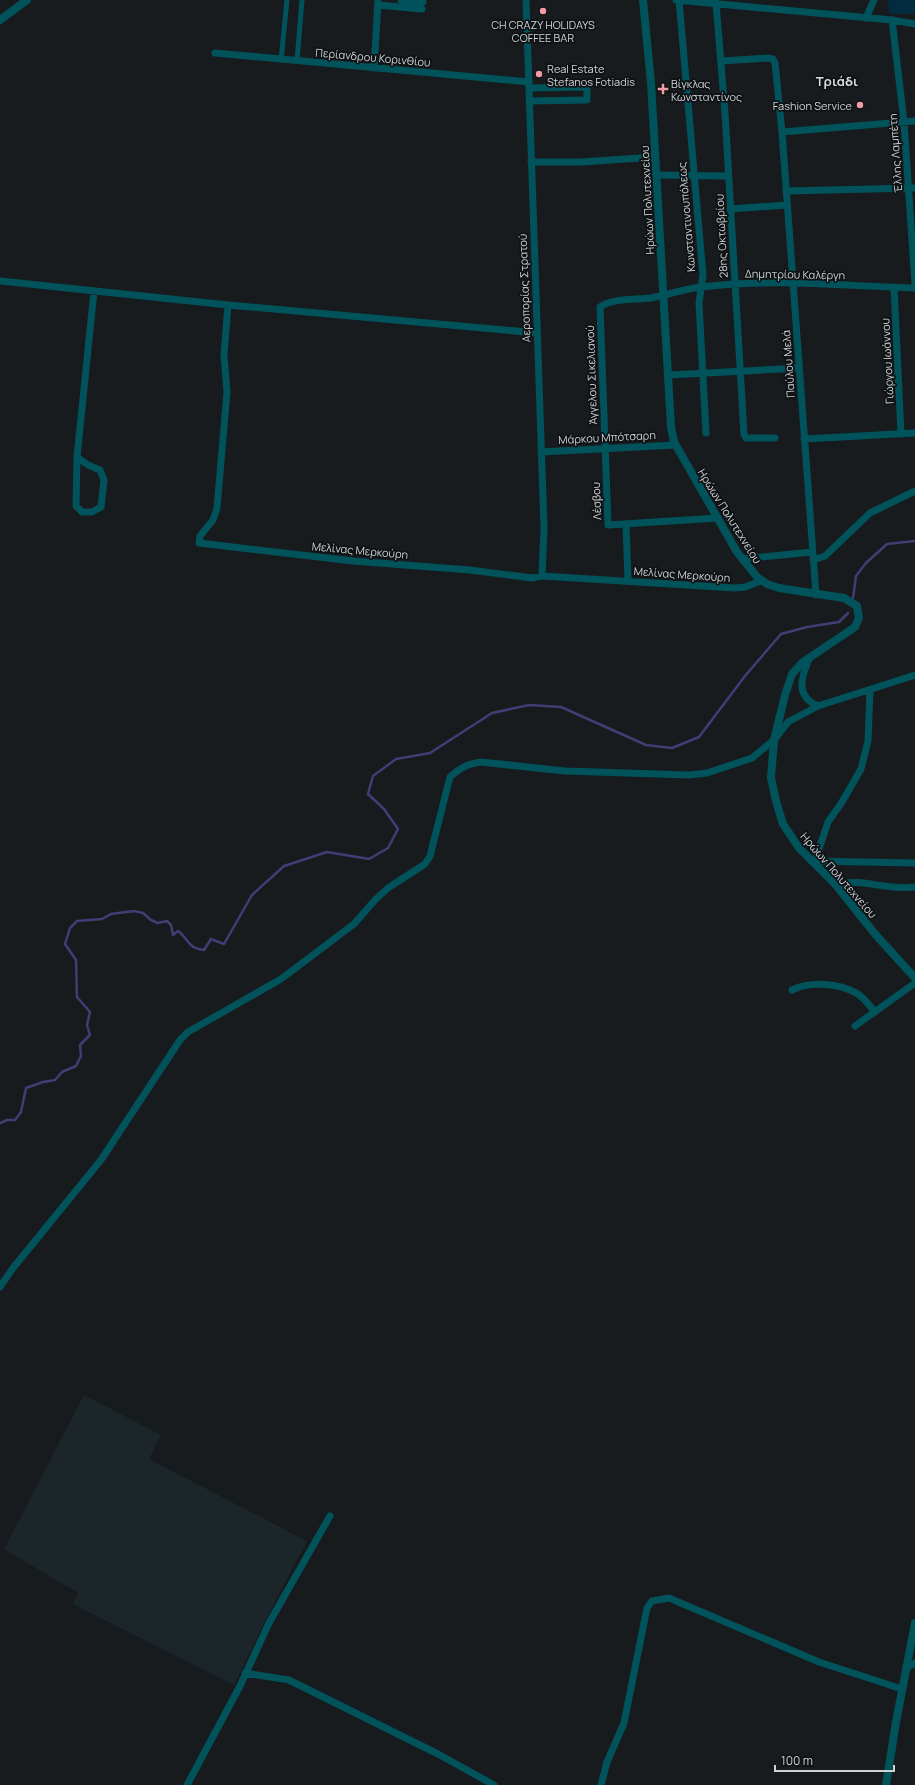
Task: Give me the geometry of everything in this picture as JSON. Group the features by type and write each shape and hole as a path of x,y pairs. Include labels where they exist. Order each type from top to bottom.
{"street":[{"path":"0,20 27,0"},
{"path":"281,60 287,0"},
{"path":"297,61 302,0"},
{"path":"374,68 378,2 422,6 401,0"},
{"name":"Αεροπορίας Στρατού","path":"526,0 536,333 544,528 542,576"},
{"name":"Ηρώων Πολυτεχνείου","path":"643,0 651,76 671,427 675,445 742,559 753,574 761,581 779,588 816,595 844,598 858,608 859,618 857,624 849,633 808,659 796,668 792,674 784,695 774,740 771,778 783,824 799,848 835,884 875,934 915,978"},
{"path":"676,0 757,4 915,24"},
{"name":"Κωνσταντινουπόλεως","path":"679,0 703,275 699,304 706,433"},
{"path":"866,18 874,0"},
{"name":"28ης Οκτωβρίου","path":"716,3 721,61 744,436 748,438 775,438"},
{"name":"Έλλης Λαμπέτη","path":"892,20 912,188 915,284"},
{"name":"Περίανδρου Κορινθίου","path":"215,53 529,85 588,87 587,100 530,101"},
{"name":"Παύλου Μελά","path":"721,61 768,58 774,60 782,132 816,595"},
{"path":"782,132 915,121"},
{"path":"531,162 580,162 655,158"},
{"path":"656,175 728,176"},
{"path":"786,190 912,188"},
{"path":"730,209 787,206"},
{"path":"0,281 228,305 536,333"},
{"name":"Δημητρίου Καλέργη","path":"605,303 648,298 701,286 734,284 793,283 915,288"},
{"name":"Γιώργου Ιωάννου","path":"894,288 901,434"},
{"path":"77,457 88,466 100,470 103,475 102,504 100,508 94,512 82,512 76,506 77,457 94,291"},
{"name":"Άγγελου Σικελιανού","path":"605,303 600,308 605,448"},
{"name":"Μελίνας Μερκούρη","path":"228,305 224,355 227,392 217,508 213,520 200,536 200,543 353,561 470,570 532,578 542,576 735,588 745,587 761,581"},
{"path":"669,375 799,368"},
{"path":"804,439 915,433"},
{"name":"Μάρκου Μπότσαρη","path":"541,452 675,445"},
{"name":"Λέσβου","path":"605,448 608,526 626,524"},
{"path":"813,560 825,556 870,513 915,491"},
{"path":"628,581 626,524 718,518"},
{"name":"Μελίνας Μερκούρη","path":"742,559 812,552"},
{"path":"808,659 802,676 803,694 811,703 818,706"},
{"path":"0,1287 13,1268 101,1160 180,1040 188,1032 282,980 354,924 375,900 388,888 425,864 430,856 450,777 459,768 469,764 481,762 565,771 701,774 725,768 752,758 774,740 788,722 818,706 915,675"},
{"path":"870,690 868,741 861,769 842,802 828,822 814,863 915,863"},
{"path":"835,884 864,882 892,887 915,887"},
{"path":"792,990 801,985 831,984 858,994 875,1012"},
{"path":"855,1026 915,984"},
{"path":"187,1785 240,1686 269,1624 330,1516"},
{"path":"601,1785 607,1762 624,1723 647,1608 652,1601 669,1598 819,1662 902,1689"},
{"path":"886,1785 896,1722 915,1623"},
{"path":"906,1668 915,1663"},
{"path":"245,1673 289,1680 438,1754 494,1785"}],"shaded area":[{"path":"888,0 915,0 915,14 889,14"},
{"path":"84,1395 161,1435 149,1459 307,1541 267,1617 234,1685 73,1604 78,1593 4,1549"}],"waterway":[{"path":"853,598 856,576 866,563 887,544 915,541"},
{"path":"0,1123 7,1120 15,1120 21,1112 26,1088 43,1082 55,1080 62,1072 76,1066 81,1056 80,1045 90,1035 87,1025 90,1012 77,997 76,960 65,944 70,928 77,921 102,919 111,914 134,911 143,913 151,920 158,923 167,921 171,925 173,935 178,931 191,945 198,949 204,950 211,939 224,944 252,895 284,866 327,852 369,859 388,848 398,829 384,809 368,794 373,776 396,759 430,753 492,713 529,705 561,707 646,745 672,748 699,737 745,676 781,634 807,627 839,622 848,613"}],"place":[{"name":"CH CRAZY HOLIDAYS COFFEE BAR","path":"543,11"},
{"name":"Real Estate Stefanos Fotiadis","path":"539,74"},
{"name":"Βίγκλας Κωνσταντίνος","path":"663,89"},
{"name":"Fashion Service","path":"860,105"}],"district":[{"name":"Τριάδι","path":"837,81"}]}
